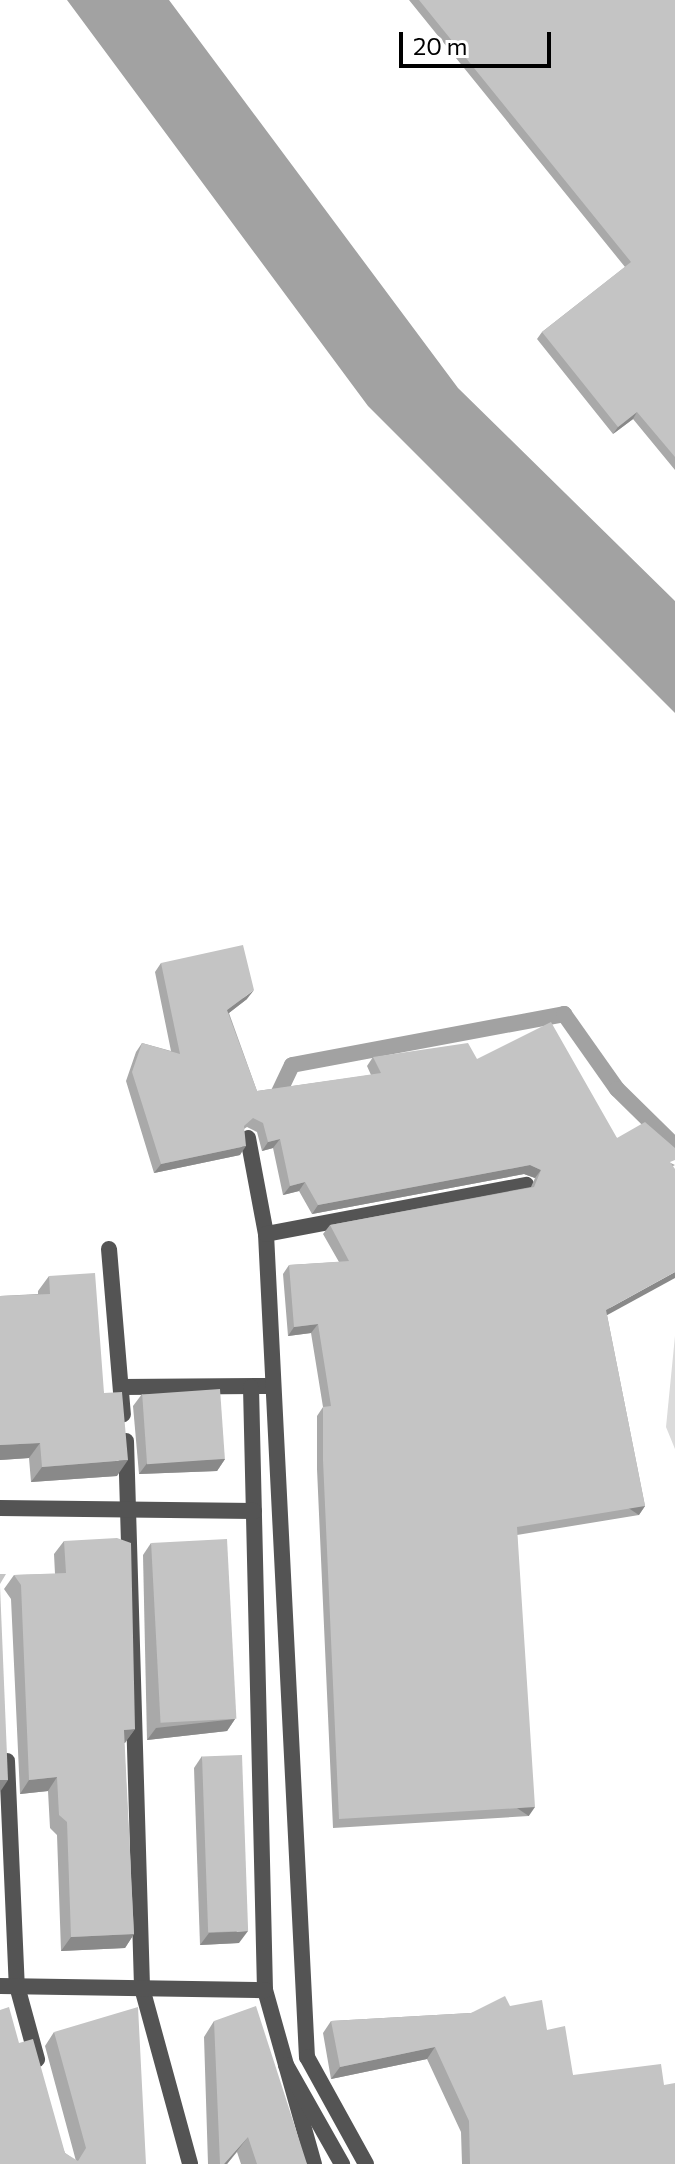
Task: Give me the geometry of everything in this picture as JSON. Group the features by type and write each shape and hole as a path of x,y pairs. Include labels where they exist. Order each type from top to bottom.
{"street":[{"path":"248,1138 266,1234 307,2057 366,2164"},
{"path":"266,1234 526,1185"},
{"path":"109,1249 131,1509 142,1988 190,2164"},
{"path":"121,1387 272,1386"},
{"path":"251,1387 265,1990 314,2164"},
{"path":"0,1508 254,1511"},
{"path":"6,1738 8,1986 41,2075"},
{"path":"8,1986 265,1990"},
{"path":"286,2065 342,2164"}],"shaded area":[{"path":"67,0 169,0 458,388 675,601 675,713 368,406"},
{"path":"675,1336 675,1449 666,1427"}],"building":[{"path":"419,0 675,0 675,457 637,412 618,427 542,332 631,262"},
{"path":"243,945 254,990 227,1010 257,1091 381,1073 373,1057 468,1043 477,1059 551,1022 617,1138 645,1122 675,1148 675,1160 670,1162 675,1169 675,1272 606,1310 645,1506 517,1527 535,1807 339,1819 323,1460 323,1407 331,1406 318,1324 294,1327 289,1265 349,1261 330,1225 534,1187 541,1170 530,1165 318,1205 305,1182 290,1186 280,1139 268,1142 263,1123 253,1118 244,1126 246,1146 161,1164 132,1072 142,1043 180,1054 161,963"},
{"path":"95,1273 104,1393 122,1392 128,1460 42,1467 40,1443 0,1445 0,1296 50,1294 49,1276"},
{"path":"220,1389 225,1459 147,1464 142,1394"},
{"path":"117,1538 131,1543 135,1729 124,1730 134,1934 71,1937 67,1822 59,1815 57,1777 29,1780 21,1585 14,1575 66,1573 64,1541"},
{"path":"227,1539 236,1719 161,1723 151,1543"},
{"path":"0,1586 8,1780 0,1780"},
{"path":"242,1755 248,1931 208,1932 202,1756"},
{"path":"505,1996 510,2006 542,2000 547,2030 565,2026 573,2075 661,2064 664,2085 675,2083 675,2164 470,2164 469,2121 435,2047 340,2067 331,2021 471,2013"},
{"path":"256,2006 307,2164 257,2164 248,2137 224,2164 220,2164 214,2021"},
{"path":"9,2007 19,2043 33,2039 65,2153 78,2161 86,2148 54,2032 138,2007 146,2164 0,2164 0,2010"}],"waterway":[{"path":"273,1105 292,1065 564,1014 617,1089 675,1146"}]}
